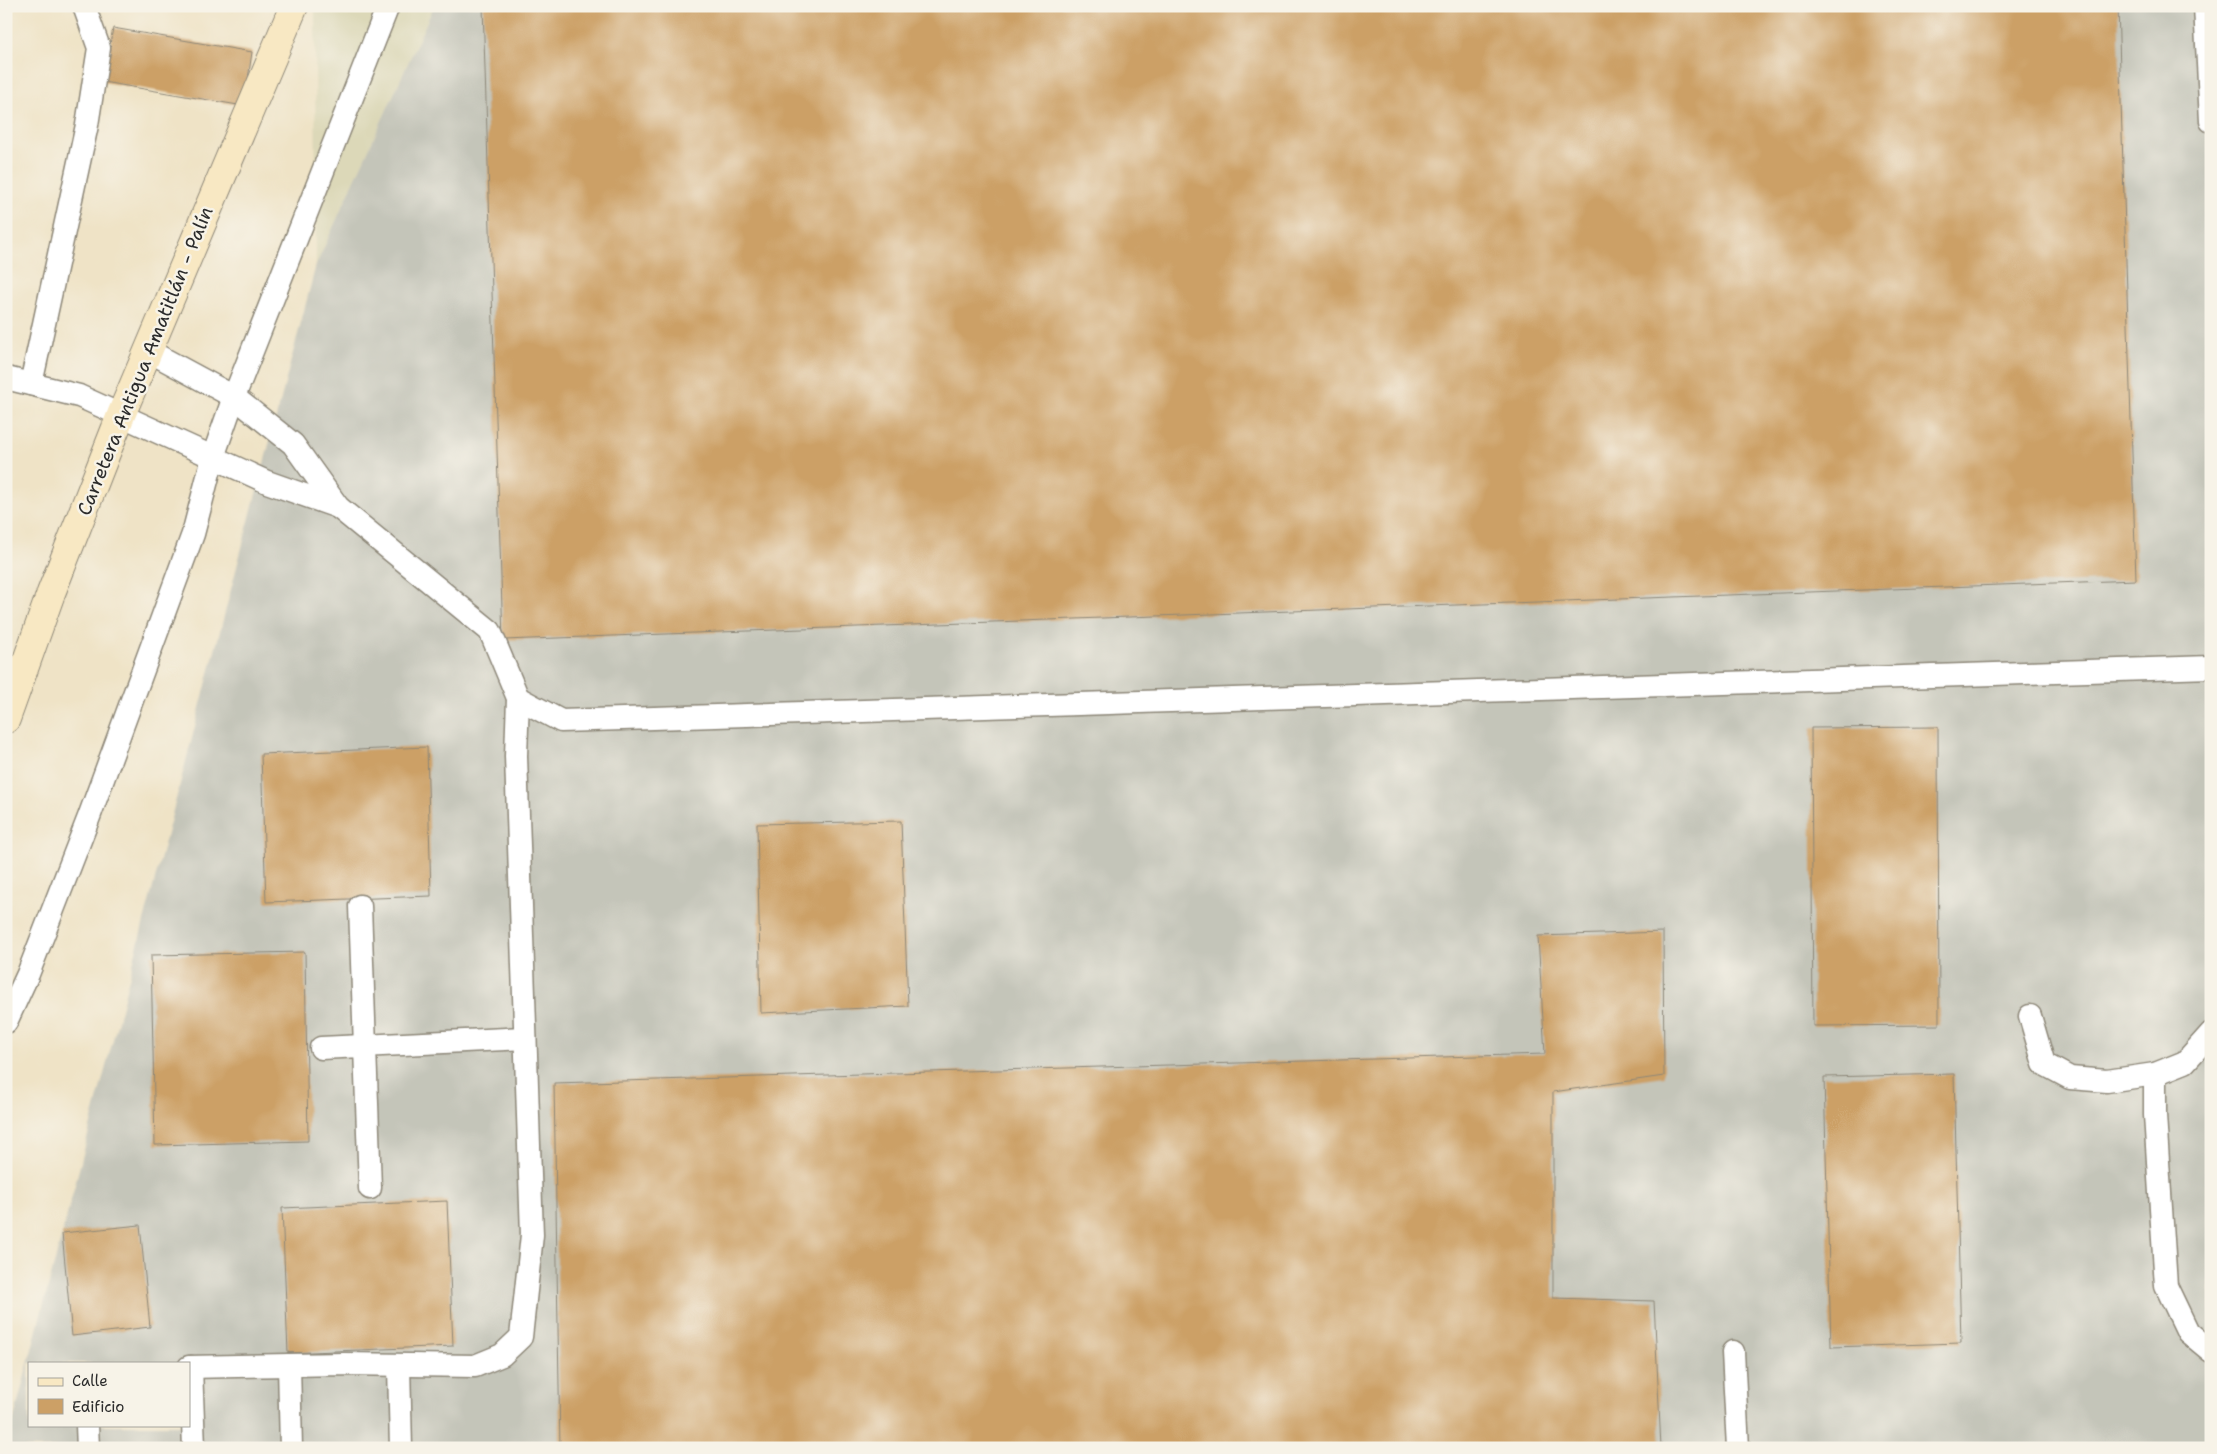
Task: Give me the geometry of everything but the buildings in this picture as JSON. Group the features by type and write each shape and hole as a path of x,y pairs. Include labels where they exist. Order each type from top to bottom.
{"main road":[{"name":"Carretera Antigua Amatitlán - Palín","path":"6,719 52,593 147,350 294,6"}],"lane":[{"path":"30,384 87,125 99,48 84,6"},
{"path":"6,1022 57,900 120,735 193,534 213,457 234,397 388,6"},
{"path":"2205,6 2211,121"},
{"path":"147,350 234,397 293,444 338,507 490,631 518,698 516,756 532,1235 521,1337 502,1355 475,1366 344,1364 190,1367 194,1448"},
{"path":"6,378 79,396 267,482 338,507"},
{"path":"518,698 561,721 2211,667"},
{"path":"360,906 370,1188"},
{"path":"2030,1016 2044,1064 2070,1078 2107,1081 2155,1074 2185,1062 2211,1033"},
{"path":"321,1048 525,1038"},
{"path":"2155,1074 2155,1115 2166,1286 2188,1332 2211,1351"},
{"path":"1733,1352 1738,1448"},
{"path":"289,1365 291,1448"},
{"path":"399,1366 401,1448"},
{"path":"87,1426 88,1448"}],"shaded area":[{"path":"315,6 434,6 316,265"},
{"path":"434,6 2211,6 2211,1448 6,1448 28,1364 28,1426 190,1426 190,1362 29,1362 316,265"}]}
